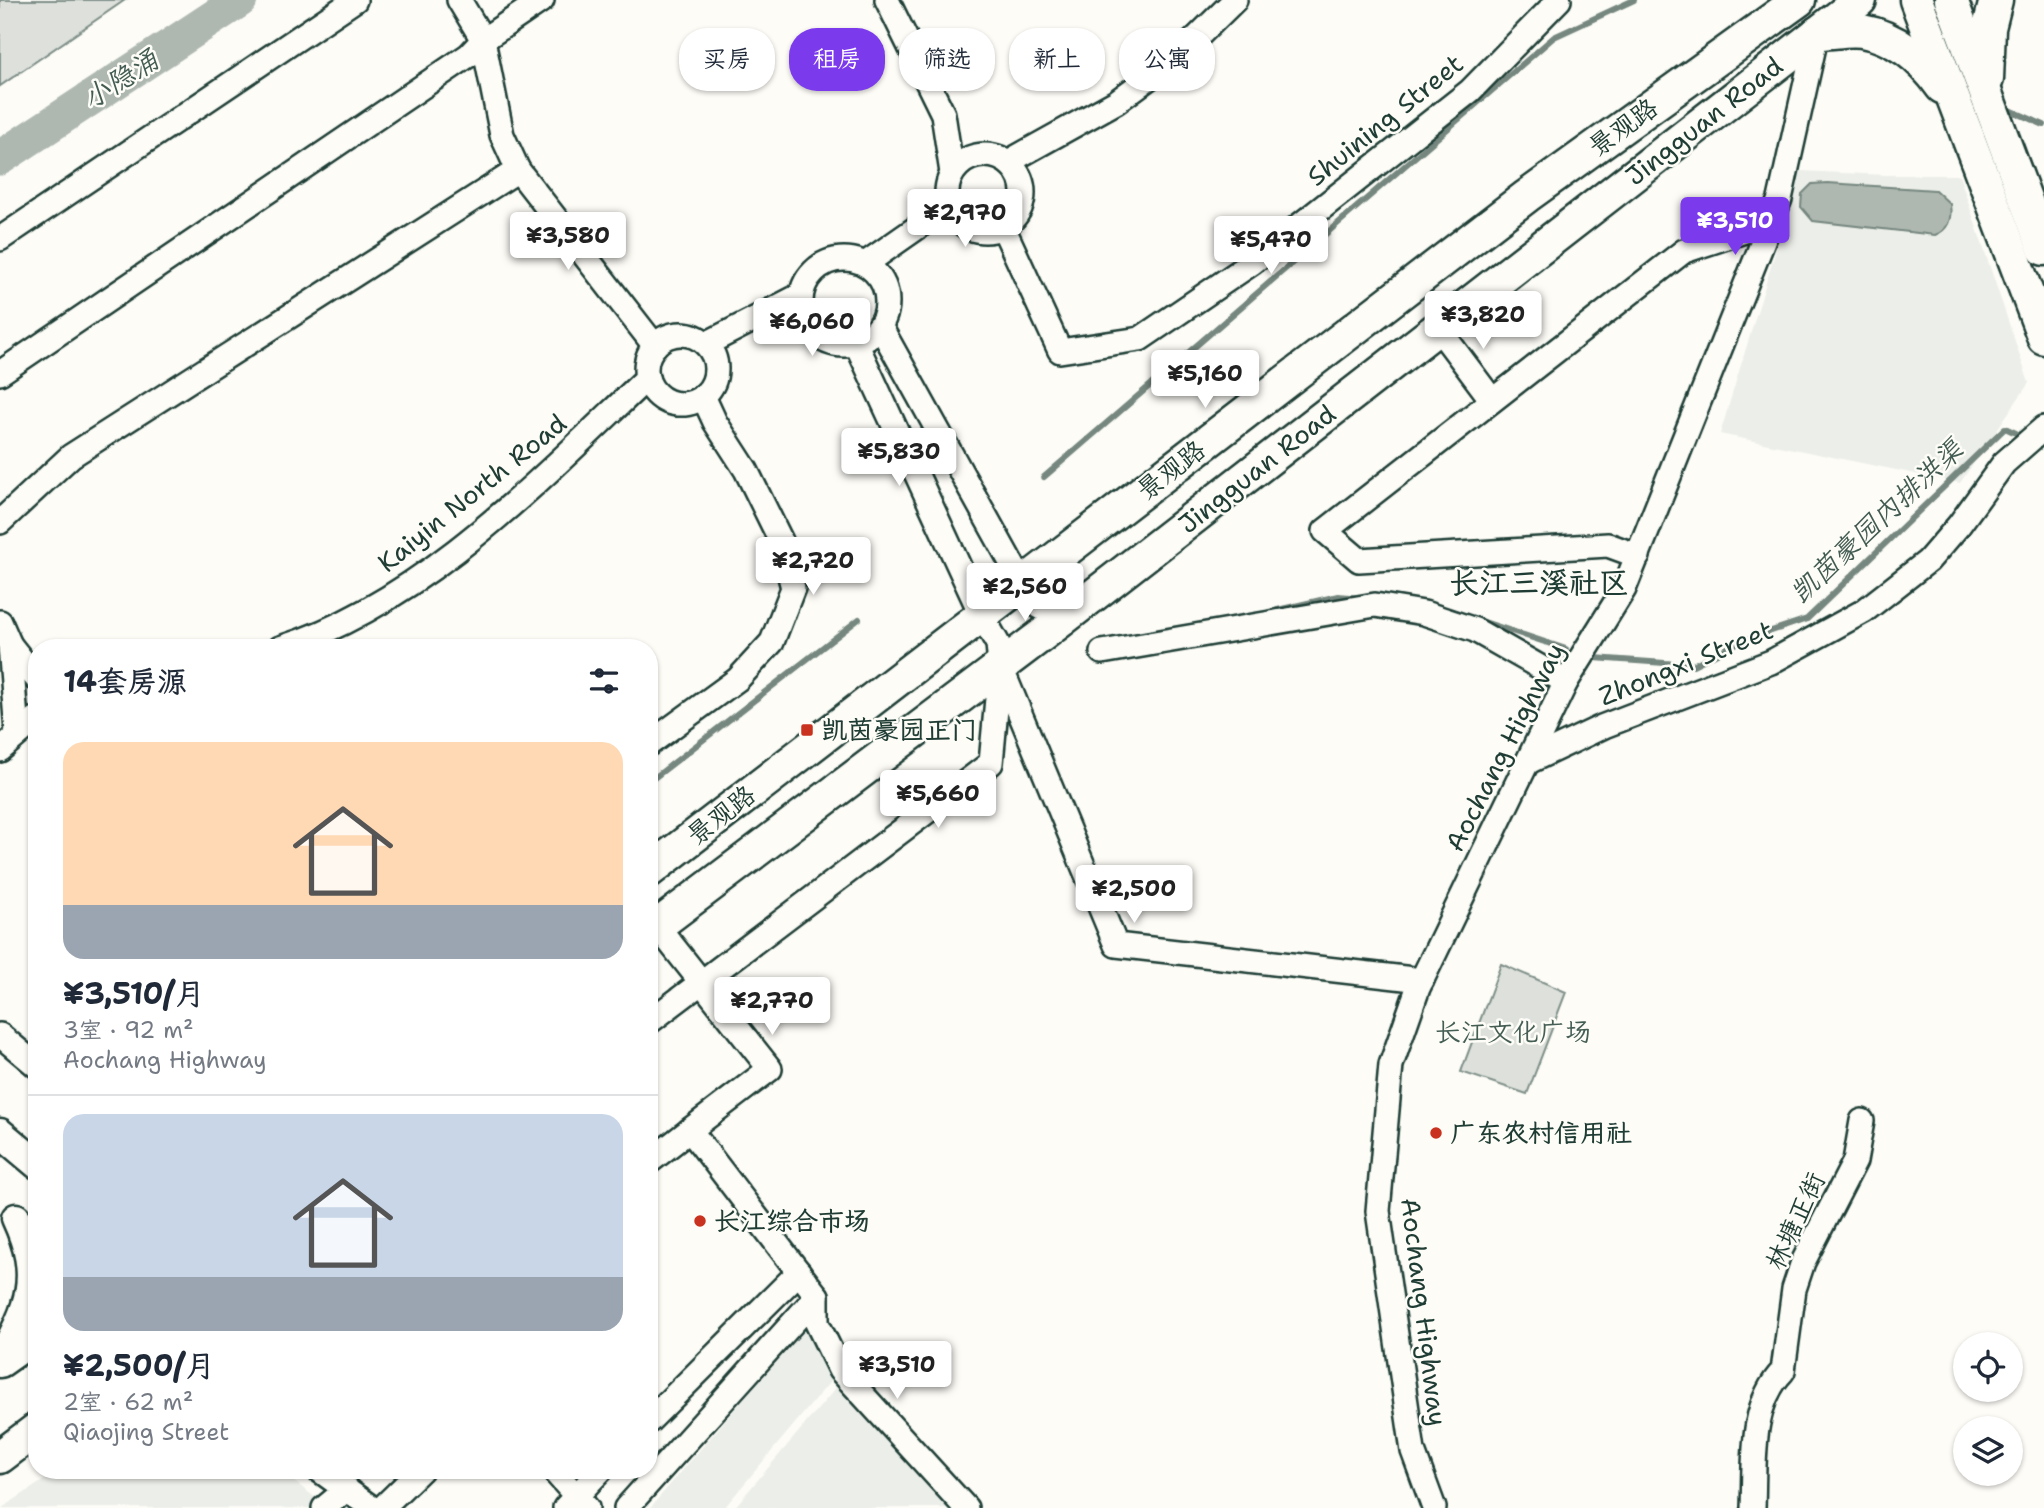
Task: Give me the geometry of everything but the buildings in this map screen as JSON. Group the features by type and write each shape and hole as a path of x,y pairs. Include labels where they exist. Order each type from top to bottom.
{"main road":[{"path":"1763,26 1782,0"},
{"name":"景观路","path":"658,864 1527,196 1799,0"},
{"name":"Jingguan Road","path":"658,925 1063,618 1860,0"},
{"path":"1916,0 2044,338"},
{"path":"1951,0 2044,249"},
{"path":"1986,94 1989,28 1996,0"},
{"path":"1817,33 1861,31 1902,46 1930,71 1956,106"},
{"path":"0,1361 28,1341"},
{"path":"0,1457 28,1436"}],"street":[{"path":"0,239 355,0"},
{"path":"459,0 483,40 502,135 519,170 654,346"},
{"path":"0,373 469,55 483,40 542,0"},
{"path":"887,0 943,114 951,173 946,194 948,206 965,226 977,230 1003,227 1020,208 1023,195 1016,171 997,156 973,156 961,162 951,173"},
{"path":"1007,162 1116,102 1176,58 1235,0"},
{"name":"Shuining Street","path":"1003,227 1060,351 1139,339 1252,263 1470,91 1559,0"},
{"name":"Aochang Highway","path":"1434,1508 1413,1451 1378,1211 1391,1065 1422,980 1566,682 1624,589 1638,556 1780,199 1817,33"},
{"path":"0,522 71,456 519,170"},
{"path":"865,264 948,206"},
{"path":"1638,556 1608,545 1359,560 1325,531 1684,251 1772,222"},
{"path":"852,259 865,264 876,273 885,291 886,313 880,326 869,337 856,343 827,342 815,334 806,323 801,295 805,282 825,263 852,259"},
{"path":"706,344 801,295"},
{"path":"880,326 1023,584 1040,607 1063,618"},
{"path":"1438,328 1492,401"},
{"path":"686,334 706,344 716,365 715,377 704,396 694,402 671,402 652,389 646,367 654,346 663,338 686,334"},
{"path":"658,1016 991,763 1000,666 998,644 981,614 856,343"},
{"name":"Kaiyin North Road","path":"308,639 321,635 412,584 539,480 647,378"},
{"path":"658,737 738,679 764,652 772,642 793,588 781,541 746,470 715,422 704,396"},
{"name":"Zhongxi Street","path":"1528,762 1604,726 1771,662 1864,611 1928,561 1959,525 1980,492 2004,463 2044,429"},
{"path":"1102,652 1375,605 1424,614 1475,630 1566,682"},
{"path":"0,622 10,645 28,668"},
{"path":"10,645 17,732"},
{"path":"1000,666 1116,945 1422,980"},
{"path":"0,750 28,724"},
{"path":"658,934 702,982 770,1069 658,1155"},
{"path":"0,1035 28,1058"},
{"name":"林塘正街","path":"1753,1508 1759,1415 1776,1378 1783,1371 1794,1289 1804,1262 1855,1161 1862,1121"},
{"path":"690,1130 817,1296 817,1323 840,1370 966,1508"},
{"path":"0,1133 28,1156"},
{"path":"8,1212 28,1229"},
{"path":"8,1212 28,1247"},
{"path":"658,1413 799,1272"},
{"path":"0,1361 26,1311 28,1296"},
{"path":"658,1472 817,1296"},
{"path":"332,1479 372,1508"},
{"path":"382,1508 412,1479"},
{"path":"559,1479 576,1504 594,1479"},
{"path":"626,1508 652,1479"},
{"path":"324,1508 347,1489"}],"shaded area":[{"path":"1800,171 1959,175 2029,383 1960,483 1720,434"},
{"path":"1812,184 1935,190 1950,204 1950,219 1944,230 1935,235 1813,221 1801,207 1802,194"},
{"path":"808,1324 834,1377 724,1508 650,1508"},
{"path":"841,1382 955,1508 734,1508"},
{"path":"46,1479 291,1479 329,1508 2,1508"}],"green space":[{"path":"0,0 125,0 0,86"},
{"name":"长江文化广场","path":"1501,964 1566,992 1527,1094 1461,1072"}],"waterway":[{"name":"小隐涌","path":"0,158 240,0"},
{"path":"1044,477 1554,37 1634,0"},
{"path":"2001,106 2044,125"},
{"name":"凯茵豪园内排洪渠","path":"1594,658 1693,665 1739,642 1807,619 2005,428 2016,433"},
{"name":"凯茵豪园内排洪渠","path":"1269,612 1338,596 1361,598"},
{"path":"658,775 859,619"},
{"name":"凯茵豪园内排洪渠","path":"1478,620 1566,649"}],"place":[{"name":"凯茵豪园正门","path":"807,730"},
{"name":"广东农村信用社","path":"1436,1133"},
{"name":"长江综合市场","path":"700,1221"}],"district":[{"name":"长江三溪社区","path":"1539,583"}]}
